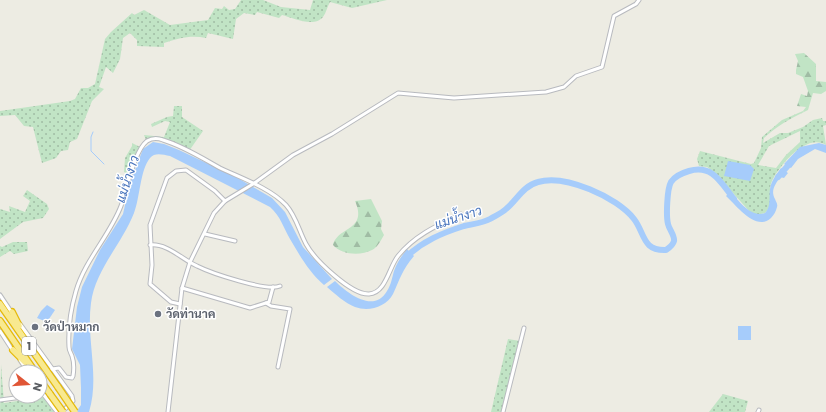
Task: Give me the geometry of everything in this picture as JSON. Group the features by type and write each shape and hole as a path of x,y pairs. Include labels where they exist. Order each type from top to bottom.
{"highway":[{"name":"1","path":"0,304 75,412"},
{"path":"12,312 31,350"},
{"name":"1","path":"0,321 30,364"},
{"path":"13,350 27,364"},
{"path":"48,399 62,412"}],"street":[{"path":"168,412 182,288 190,262 214,213 225,201 253,184 293,155 332,134 398,93 454,98 546,92 564,87 576,76 602,67 614,16 636,4 639,0"},
{"path":"52,369 59,368 66,377 72,378 73,376 72,358 69,347 70,326 76,291 101,242 114,222 121,206 138,154 147,141 156,139 162,140 253,184 286,205 298,224 307,246 324,265 353,290 368,294 380,289 396,258 412,241 430,229 461,214"},
{"path":"180,304 171,302 150,284 152,265 150,225 164,184 171,174 176,171 186,170 215,191 225,201"},
{"path":"205,234 235,241"},
{"path":"150,245 169,250 196,266 221,276 273,287 280,286"},
{"path":"182,288 250,308 266,303 270,300 273,287"},
{"path":"0,295 73,399 62,412"},
{"path":"266,303 271,306 290,309 278,367"},
{"path":"503,412 524,328"},
{"path":"0,331 23,364"},
{"path":"48,400 57,412"}],"green space":[{"path":"241,0 263,0 281,7 310,10 313,0 387,0 352,8 330,2 323,17 314,22 303,21 282,15 279,18 257,12 255,15 244,13 236,19 233,39 208,33 206,38 180,38 164,43 164,47 137,46 137,40 130,33 123,38 120,59 113,73 106,67 99,87 104,89 92,101 77,139 70,142 68,150 61,151 56,158 42,163 33,127 24,126 15,115 0,116 0,111 70,101 75,99 81,88 88,88 95,84 105,39 132,13 134,15 144,10 170,25 208,20 215,8 222,9 224,6 229,10 235,9"},
{"path":"804,53 816,64 816,81 826,82 826,91 821,94 813,93 808,110 804,112 803,111 806,107 797,106 801,94 807,96 808,91 803,77 796,74 798,61 795,54"},
{"path":"174,106 182,106 182,117 203,131 189,151 154,138 146,140 144,135 164,137 170,122 165,121 152,127 151,124 173,116"},
{"path":"803,111 804,112 773,130 764,138 763,143 780,133 788,133 803,127 813,120 822,118 823,121 826,121 826,125 823,126 826,145 818,142 810,143 794,152 787,159 772,181 768,210 765,213 756,215 750,212 715,173 707,167 699,166 697,159 700,151 751,164 754,163 761,148 762,137 782,120","holes":["800,131 800,142 786,155 776,168 758,165 769,146"]},
{"path":"132,143 140,147 130,175 124,172 125,158 132,146"},
{"path":"27,190 47,204 49,209 43,218 23,222 0,239 0,209 10,212 9,206 25,212 30,201 23,196"},
{"path":"371,199 382,221 381,229 384,235 379,244 374,249 357,254 341,251 333,245 340,234 351,227 358,218 358,211 355,201"},
{"path":"13,242 27,242 28,251 14,254 10,251 0,257 0,246 2,247"},
{"path":"508,339 520,341 502,412 491,412"},
{"path":"1,364 4,403 48,403 54,412 0,412"},
{"path":"723,394 748,401 745,412 709,412"}],"water":[{"path":"153,142 164,144 179,150 236,177 272,198 285,212 303,247 332,279 324,285 314,275 297,252 279,218 270,207 170,156 159,154 152,156 144,170 134,213 123,236 103,268 94,291 90,317 93,371 92,398 89,412 76,412 81,405 80,365 72,349 77,307 82,287 100,250 123,214 130,183 143,149"},
{"path":"819,143 826,145 826,153 815,149 798,159 791,168 784,164 800,147"},
{"path":"728,161 750,165 754,169 750,181 724,176"},
{"path":"781,168 788,173 784,178 780,177 773,190 777,207 771,218 759,222 753,220 741,211 726,196 730,192 750,211 760,214 765,213 769,206 771,186 774,178"},
{"path":"407,249 414,256 404,270 393,294 382,305 371,309 355,307 344,301 327,287 335,281 353,296 361,299 375,301 382,298 387,291 400,259"},
{"path":"47,305 55,310 47,322 37,318"},
{"path":"738,326 751,326 751,340 738,340"}],"waterway":[{"path":"93,132 91,137 91,151 104,164"},
{"name":"แม่น้ำงาว","path":"778,177 792,161"},
{"name":"แม่น้ำงาว","path":"406,257 419,246 440,235 464,226 484,222 490,219 510,205 528,187 538,182 549,180 576,184 590,189 616,203 638,224 648,244 652,248 658,250 666,250 674,241 674,237 668,224 667,203 671,182 677,176 689,171 704,170 716,176 734,199"}],"place":[{"name":"วัดท่านาค","path":"158,314"},
{"name":"วัดป่าหมาก","path":"35,327"}]}
